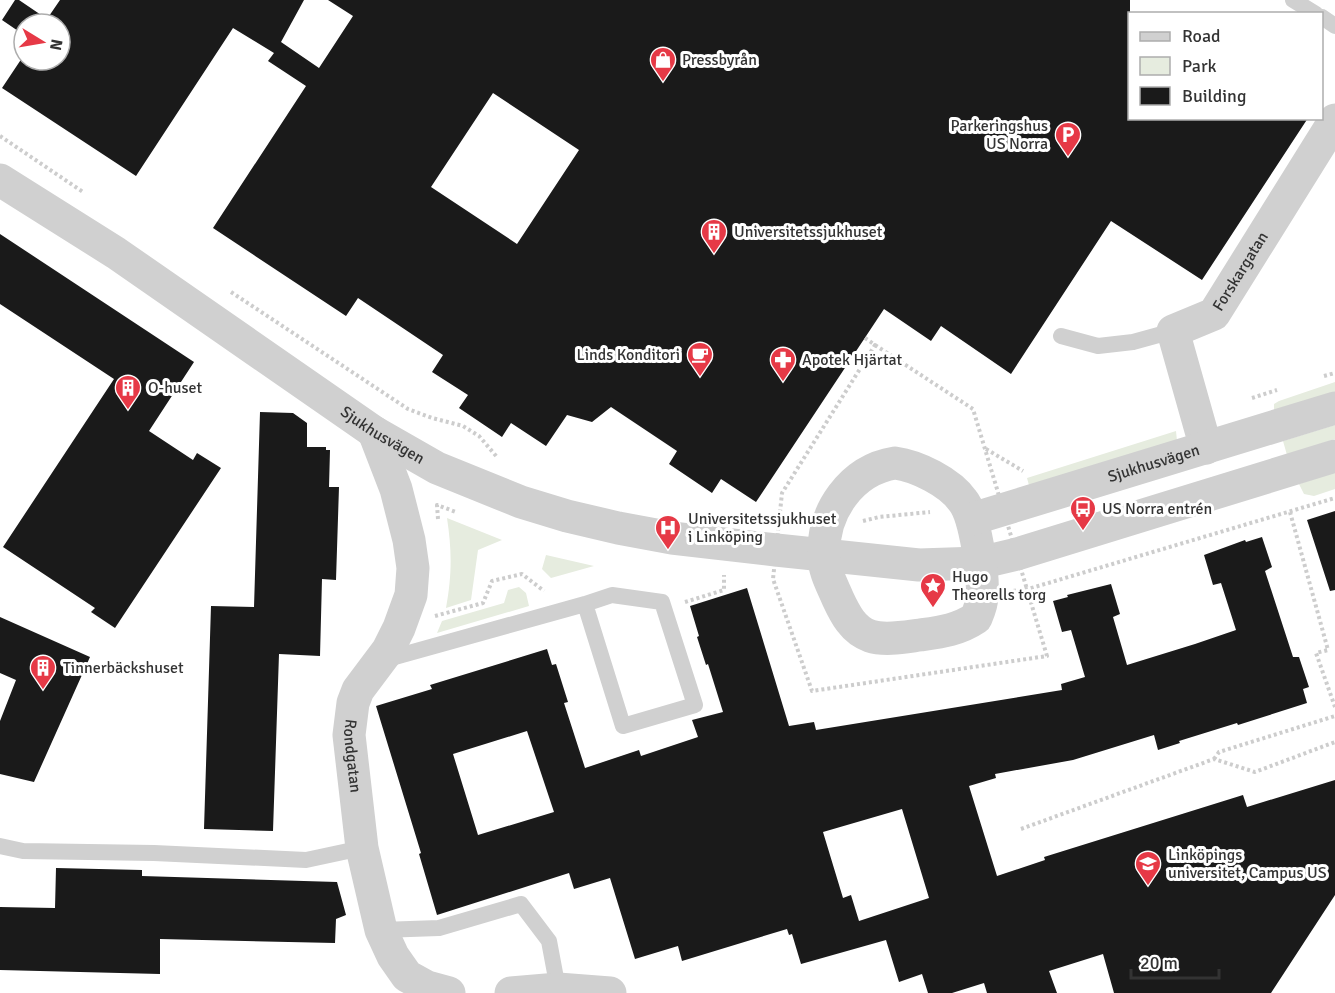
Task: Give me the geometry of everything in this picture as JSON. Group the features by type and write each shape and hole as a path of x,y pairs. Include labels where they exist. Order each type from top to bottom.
{"street":[{"name":"Forskargatan","path":"1173,331 1214,314 1335,120"},
{"name":"Sjukhusvägen","path":"0,180 116,253 374,432 437,468 521,502 618,528 672,538 826,540 919,565 979,563 1335,456"},
{"path":"1173,331 1206,448"},
{"name":"Sjukhusvägen","path":"972,519 1335,408"},
{"name":"Rondgatan","path":"374,432 396,489 409,540 413,568 411,595 399,628 380,661 358,690 353,703 349,735 362,848 381,930 393,956 407,976 427,987 449,993"},
{"path":"895,463 907,465 924,471 944,484 963,500 972,519 982,596 976,618 953,630 888,638 871,636 853,625 844,612 826,571 826,540 832,512 842,495 856,481 880,465 895,463"},
{"path":"511,993 558,989 610,993"}],"lane":[{"path":"1293,0 1313,12"},
{"path":"1061,336 1098,346 1133,342 1173,331"},
{"path":"380,661 612,595 662,602 695,705 623,726 585,603"},
{"path":"0,846 22,851 153,853 306,860 362,848"},
{"path":"381,930 439,928 521,904 549,941 558,989"}],"path":[{"path":"268,316 408,409 463,426 479,436 501,460"},
{"path":"865,338 875,345"},
{"path":"985,448 1026,473"},
{"path":"1290,512 1328,650 1316,653 1333,694 1335,707"},
{"path":"767,520 826,540"},
{"path":"689,601 724,590 724,575"},
{"path":"1215,759 1219,752 1335,716"},
{"path":"1021,829 1215,759 1255,772 1335,742"}],"green space":[{"path":"1335,382 1335,392 1274,410 1274,404 1279,401"},
{"path":"1335,425 1335,439 1287,455 1283,441"},
{"path":"1176,431 1177,441 1030,489 1027,478"},
{"path":"1335,472 1335,489 1314,496 1304,494 1299,484"},
{"path":"447,518 502,540 478,550 471,600 446,608 451,563"},
{"path":"546,555 594,566 551,578 542,569"},
{"path":"519,587 526,593 529,606 437,633 442,621 504,603 508,590"}],"building":[{"name":"Universitetssjukhuset","path":"15,0 19,0 37,12 12,12 12,27 2,20"},
{"name":"Universitetssjukhuset","path":"60,0 304,0 281,42 319,68 353,16 328,0 1130,0 1128,120 1307,120 1202,280 1111,221 1011,374 941,326 931,341 884,309 756,502 721,479 712,493 669,464 677,451 611,407 592,422 567,415 546,446 511,423 502,437 459,408 468,395 432,372 443,355 358,298 346,316 213,228 306,86 268,61 274,53 233,28 136,176 2,88 13,72 72,72 72,12 52,12","holes":["493,93 579,150 517,244 431,187"]},
{"name":"O-huset","path":"0,234 194,362 149,431 193,460 197,453 221,468 115,628 91,612 95,608 3,547 114,379 0,304"},
{"path":"260,412 293,413 307,423 307,447 326,447 326,450 330,450 329,487 339,487 336,580 322,579 320,656 279,654 273,831 204,829 211,606 254,607"},
{"path":"1335,511 1335,590 1330,591 1307,520"},
{"path":"1262,537 1272,567 1265,571 1293,657 1299,657 1309,687 1303,689 1307,703 1179,741 1180,743 1158,750 1154,735 1073,760 995,774 996,778 969,786 997,876 1045,860 1044,857 1243,795 1247,807 1335,780 1335,895 1271,993 1114,993 1103,954 1049,971 1057,993 987,993 984,983 952,993 928,993 922,974 899,982 886,940 801,964 792,934 789,935 787,929 682,961 678,946 635,959 610,878 574,889 569,873 437,915 419,854 421,853 376,706 432,689 430,685 547,649 552,665 556,664 568,702 564,703 585,768 639,750 641,756 698,737 692,720 723,712 697,637 699,636 690,606 747,588 789,726 814,722 816,730 1062,690 1061,684 1085,677 1071,630 1062,632 1053,601 1068,597 1067,595 1111,584 1120,614 1113,617 1127,665 1236,630 1221,583 1213,585 1204,555 1245,540 1246,542","holes":["527,731 554,812 478,835 453,754","902,809 929,898 859,921 851,895 843,898 823,832"]},
{"name":"Tinnerbäckshuset","path":"0,617 90,657 34,782 0,774 0,721 16,680 0,673"},
{"path":"56,868 142,870 142,876 337,882 346,915 336,919 335,943 160,939 160,974 0,970 0,907 55,908"}],"place":[{"name":"Pressbyrån","path":"663,83"},
{"name":"Parkeringshus US Norra","path":"1068,158"},
{"name":"Universitetssjukhuset","path":"714,255"},
{"name":"Linds Konditori","path":"700,378"},
{"name":"Apotek Hjärtat","path":"783,383"},
{"name":"O-huset","path":"128,411"},
{"name":"US Norra entrén","path":"1083,532"},
{"name":"Universitetssjukhuset i Linköping","path":"668,551"},
{"name":"Hugo Theorells torg","path":"933,609"},
{"name":"Tinnerbäckshuset","path":"43,691"},
{"name":"Linköpings universitet, Campus US","path":"1148,887"}]}
